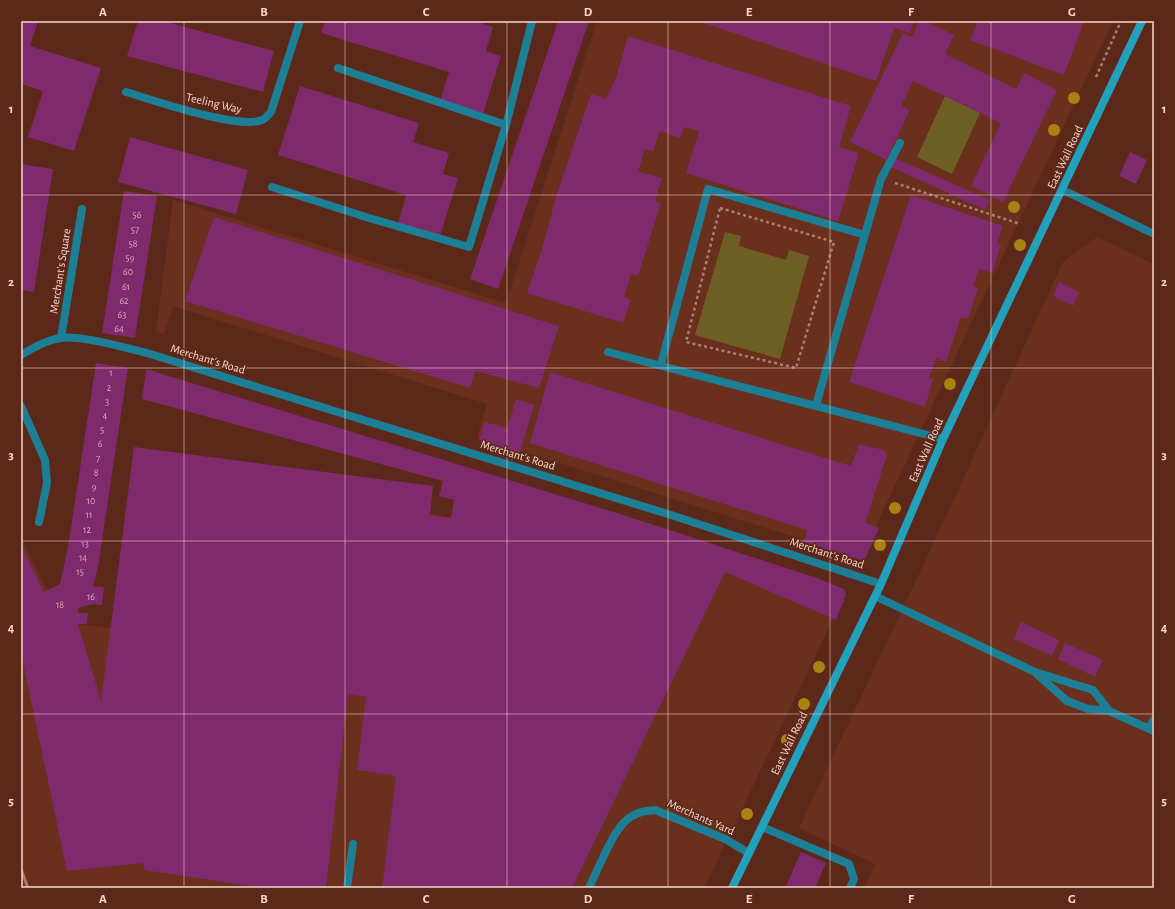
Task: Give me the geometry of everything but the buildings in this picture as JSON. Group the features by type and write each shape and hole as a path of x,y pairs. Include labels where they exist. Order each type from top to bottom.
{"main road":[{"name":"East Wall Road","path":"732,888 875,596 943,439 1063,190 1142,21"}],"street":[{"name":"Teeling Way","path":"126,92 209,116 242,123 263,120 271,112 300,21"},
{"path":"272,187 369,218 469,246 506,124 532,21"},
{"path":"338,68 506,124"},
{"path":"816,405 881,179 900,143"},
{"path":"661,364 708,189 865,235"},
{"path":"1063,190 1154,234"},
{"name":"Merchant's Square","path":"61,338 82,209"},
{"path":"21,355 44,343 61,338"},
{"name":"Merchant's Road","path":"61,338 79,339 147,352 671,515 880,584"},
{"path":"608,352 661,364 943,439"},
{"path":"21,406 45,460 47,483 39,522"},
{"path":"875,596 1035,672 1093,690 1109,711"},
{"path":"1035,672 1067,701 1088,709 1109,711 1152,730 1154,719"},
{"name":"Merchants Yard","path":"589,888 608,848 621,826 627,819 644,811 655,810 725,839 749,853"},
{"path":"762,827 849,864 854,879 850,888"},
{"path":"347,888 353,844"}],"path":[{"path":"1093,82 1121,21"},
{"path":"881,179 1020,224"},
{"path":"720,208 834,242 796,368 686,342 720,208"}],"shaded area":[{"path":"597,21 1113,21 861,558 477,437 487,404 173,306 164,334 156,332 173,200 506,303"},
{"path":"945,96 980,113 952,174 917,157"},
{"path":"725,232 741,236 739,246 786,260 789,250 809,256 780,359 695,335"},
{"path":"1097,237 1154,264 1154,888 864,888 875,864 799,828 929,553 1063,262"},
{"path":"134,447 451,518 454,500 723,569 833,619 704,888 21,888 21,537 64,623 111,628"}],"railway":[{"path":"21,869 28,888"}]}
